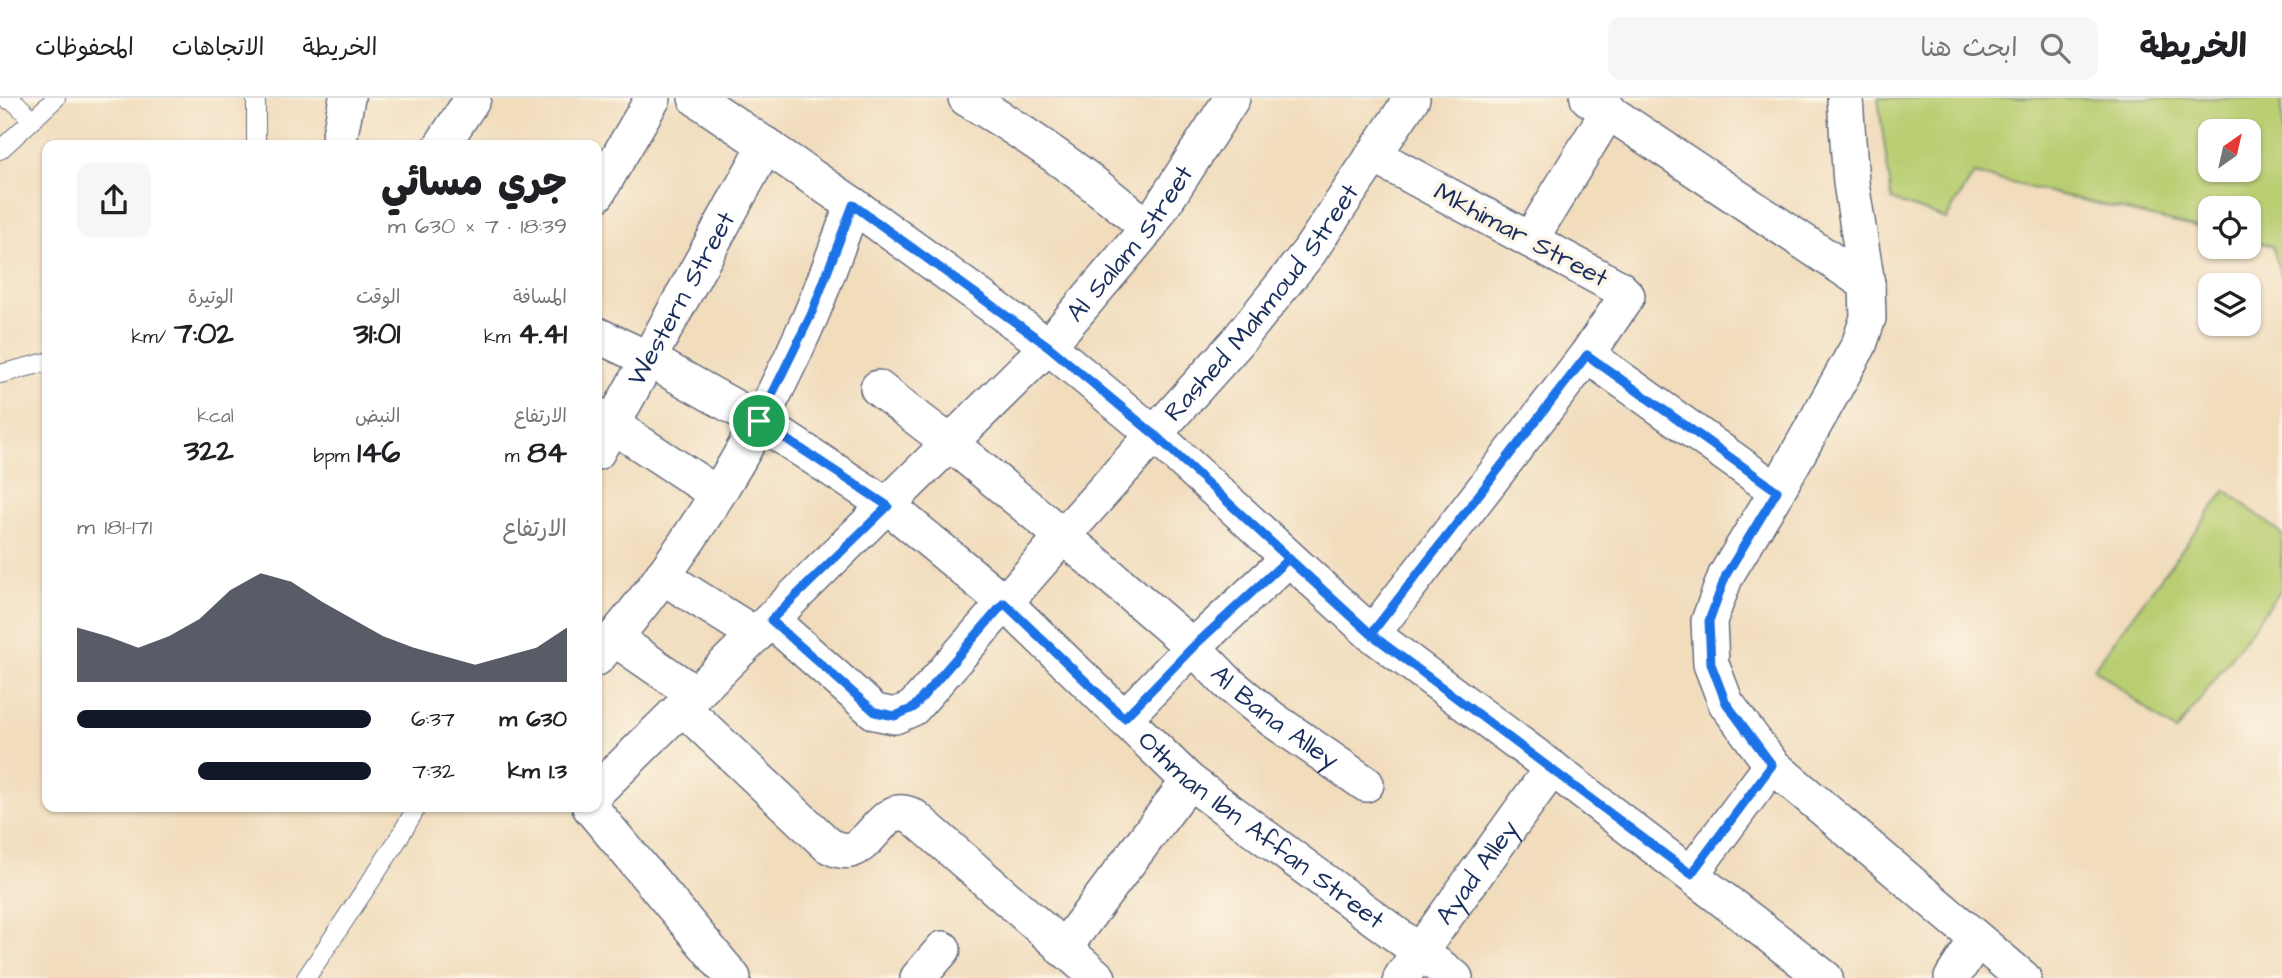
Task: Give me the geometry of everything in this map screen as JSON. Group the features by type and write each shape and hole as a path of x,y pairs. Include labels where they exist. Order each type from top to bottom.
{"street":[{"path":"339,140 347,98"},
{"path":"445,140 473,98"},
{"path":"602,185 653,98"},
{"path":"696,98 853,205 1048,346 1155,435 1371,634 1552,768 1825,978"},
{"path":"965,98 1116,200 1147,228"},
{"name":"Al Salam Street","path":"602,786 1048,346 1147,228 1233,98"},
{"name":"Rashed Mahmoud Street","path":"662,576 763,628 875,712 895,716 913,708 1237,342 1309,252 1412,98"},
{"path":"1845,98 1851,183 1867,284 1868,318 1859,345 1777,491 1726,575 1709,621 1711,664 1726,703 1772,765 2023,978"},
{"path":"1530,240 1599,104 1867,284"},
{"name":"Western Street","path":"602,428 648,359 765,145"},
{"name":"Mkhimar Street","path":"1371,634 1587,355 1626,300 1624,291 1373,155"},
{"path":"853,205 811,315 759,421 717,494 662,576 606,648 689,701 828,845 840,852 850,851 859,846 888,817 896,812 905,812 1098,978"},
{"name":"Othman Ibn Affan Street","path":"602,337 648,359 759,421 888,506 1004,603 1189,781 1410,965 1455,978"},
{"path":"1587,355 1777,491"},
{"name":"Al Bana Alley","path":"878,388 1063,536 1193,647 1228,683 1272,719 1366,783"},
{"path":"602,431 717,494"},
{"path":"1124,718 1193,647 1288,559"},
{"path":"1691,874 1772,765"},
{"name":"Ayad Alley","path":"1410,965 1552,768"},
{"path":"1063,949 1189,781"},
{"path":"594,812 733,978"},
{"path":"1952,978 1976,940"},
{"path":"918,978 943,948"}],"lane":[{"path":"4,98 16,103 32,120"},
{"path":"0,150 56,98"},
{"path":"256,98 256,140"},
{"path":"0,374 42,363"},
{"path":"306,978 414,812"}],"green space":[{"path":"1878,98 2282,98 2282,278 2272,246 2261,243 2261,196 2198,196 2198,228 1974,174 1946,219 1892,200"},
{"path":"2226,490 2282,534 2282,588 2176,732 2094,668"}],"route":[{"path":"759,421 811,315 853,205 1048,346 1155,435 1371,634 1691,874 1772,765 1726,703 1711,664 1709,621 1726,575 1777,491 1587,355 1371,634 1288,559 1193,647 1124,718 1004,603 913,708 905,714 895,716 875,712 771,620 888,506 759,421"}]}
